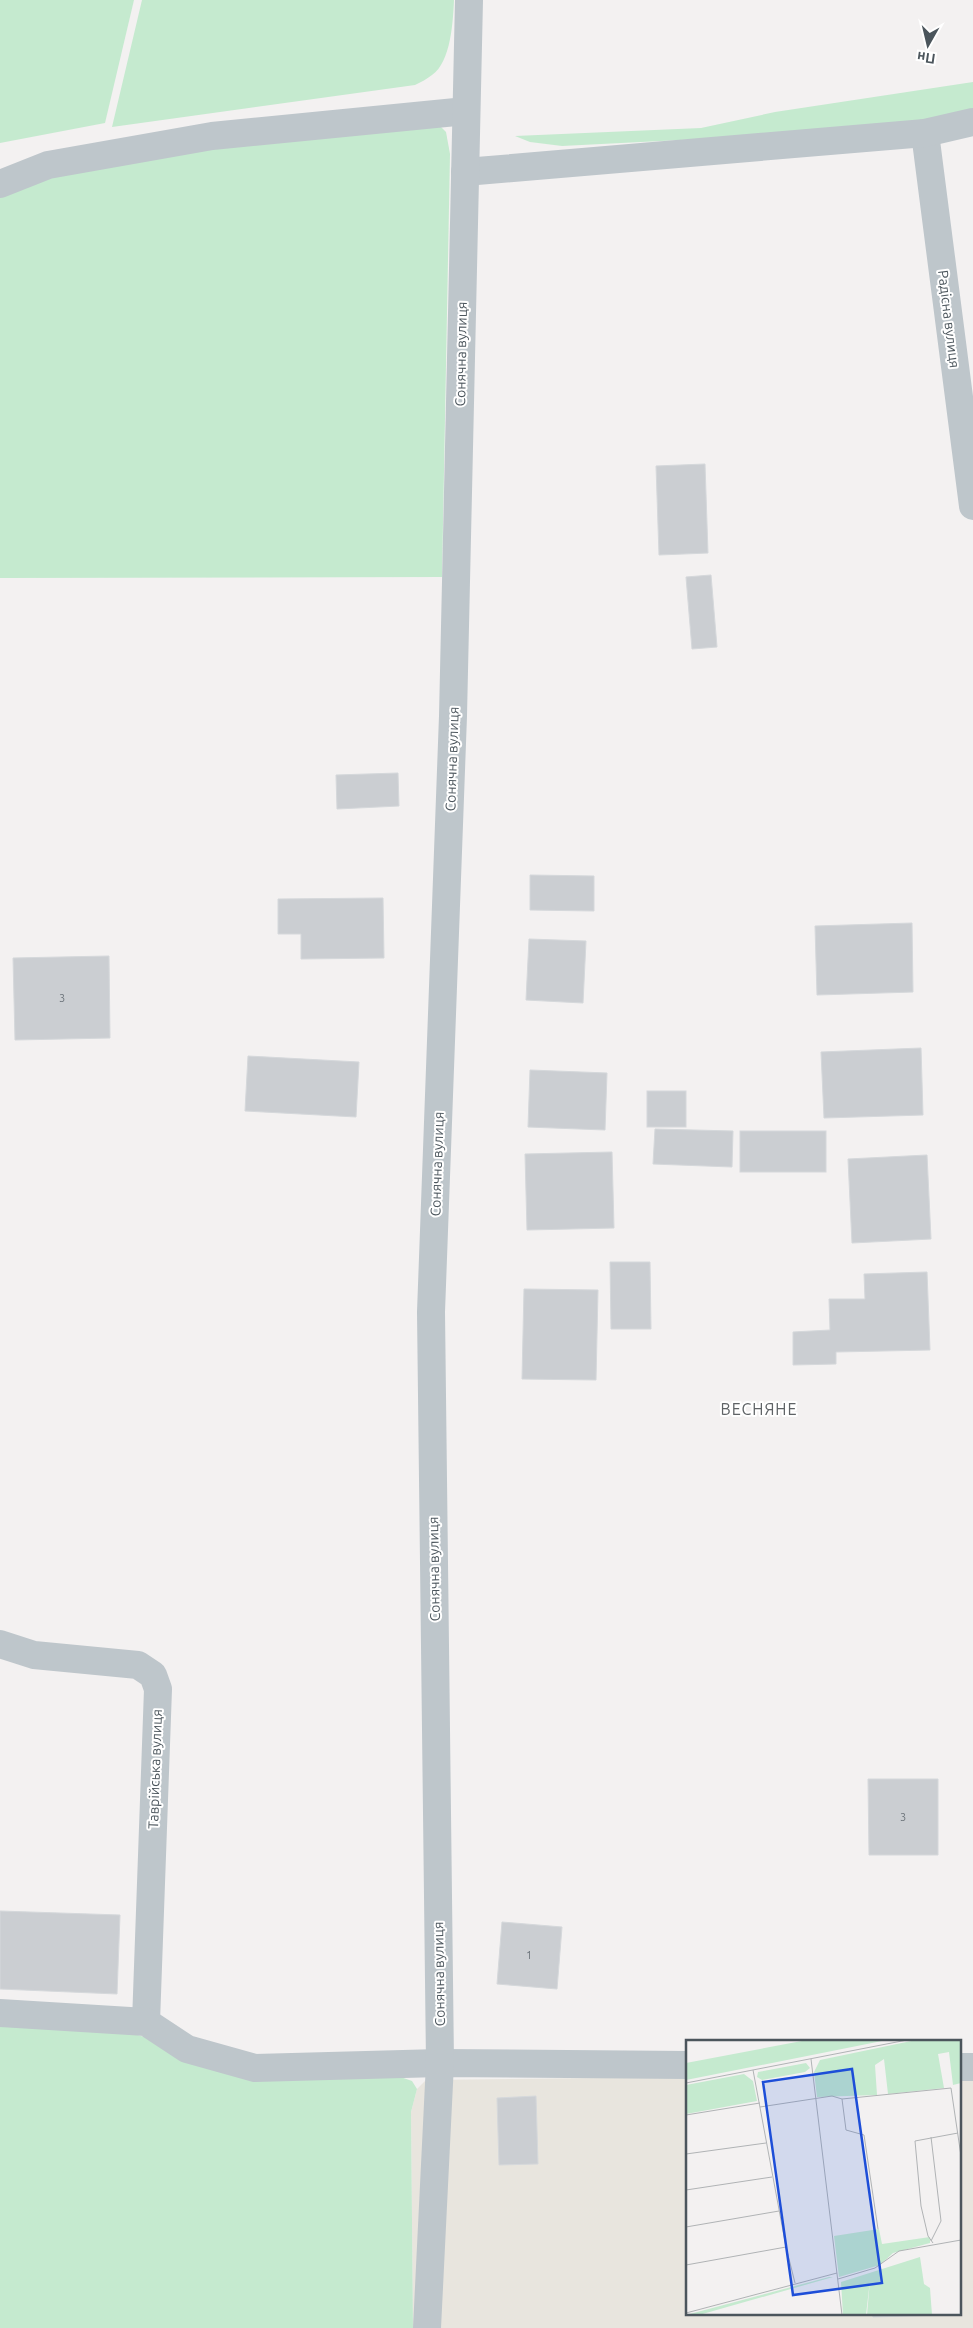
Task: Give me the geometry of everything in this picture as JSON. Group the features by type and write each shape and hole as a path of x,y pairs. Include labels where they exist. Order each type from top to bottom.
{"street":[{"name":"Сонячна вулиця","path":"426,2328 440,2063 431,1312 453,716 469,0"},
{"path":"0,184 48,165 212,136 466,111"},
{"path":"465,172 925,132 973,122"},
{"name":"Радісна вулиця","path":"925,132 973,506"},
{"name":"Таврійська вулиця","path":"0,1644 34,1655 138,1665 152,1675 158,1689 146,2022"},
{"path":"0,2013 146,2022 187,2049 255,2068 440,2063 686,2065"},
{"path":"960,2067 973,2067"}],"shaded area":[{"path":"960,2076 973,2076 973,2328 413,2328 411,2112 417,2089 426,2080 686,2077 686,2316 960,2316"}],"green space":[{"path":"0,0 134,0 105,123 0,143"},
{"path":"142,0 454,0 450,41 443,61 432,75 415,85 112,127"},
{"path":"973,82 973,114 861,131 562,146 530,142 515,136 701,128 775,112"},
{"path":"356,125 440,126 446,132 450,154 442,577 0,578 0,190 21,178"},
{"path":"0,2014 96,2023 148,2038 184,2056 392,2074 412,2081 417,2089 411,2112 413,2328 0,2328"}],"building":[{"path":"705,464 708,553 659,555 656,466"},
{"path":"711,575 717,647 692,649 686,577"},
{"path":"398,773 399,806 337,809 336,775"},
{"path":"530,875 594,876 594,911 530,910"},
{"path":"383,898 384,958 301,959 301,934 278,934 278,899"},
{"path":"912,923 913,992 817,995 815,926"},
{"path":"529,939 586,941 583,1003 526,1000"},
{"path":"109,956 110,1038 15,1040 13,958"},
{"path":"921,1048 923,1115 824,1118 821,1052"},
{"path":"248,1056 359,1062 356,1117 245,1111"},
{"path":"530,1070 607,1073 605,1130 528,1127"},
{"path":"647,1091 686,1091 686,1127 647,1127"},
{"path":"655,1129 733,1131 732,1167 653,1164"},
{"path":"740,1131 826,1131 826,1172 740,1172"},
{"path":"612,1152 614,1228 527,1230 525,1154"},
{"path":"927,1155 931,1239 852,1243 848,1159"},
{"path":"610,1262 650,1262 651,1329 611,1329"},
{"path":"927,1272 930,1350 836,1352 836,1364 793,1365 793,1332 830,1330 829,1299 865,1299 864,1274"},
{"path":"524,1289 598,1290 596,1380 522,1379"},
{"path":"868,1779 938,1779 938,1855 869,1855"},
{"path":"0,1911 120,1915 117,1994 0,1989"},
{"path":"502,1922 562,1927 557,1989 497,1984"},
{"path":"536,2096 538,2164 499,2165 497,2098"},
{"path":"873,2316 908,2316 873,2317"}],"district":[{"name":"ВЕСНЯНЕ","path":"759,1409"}]}
